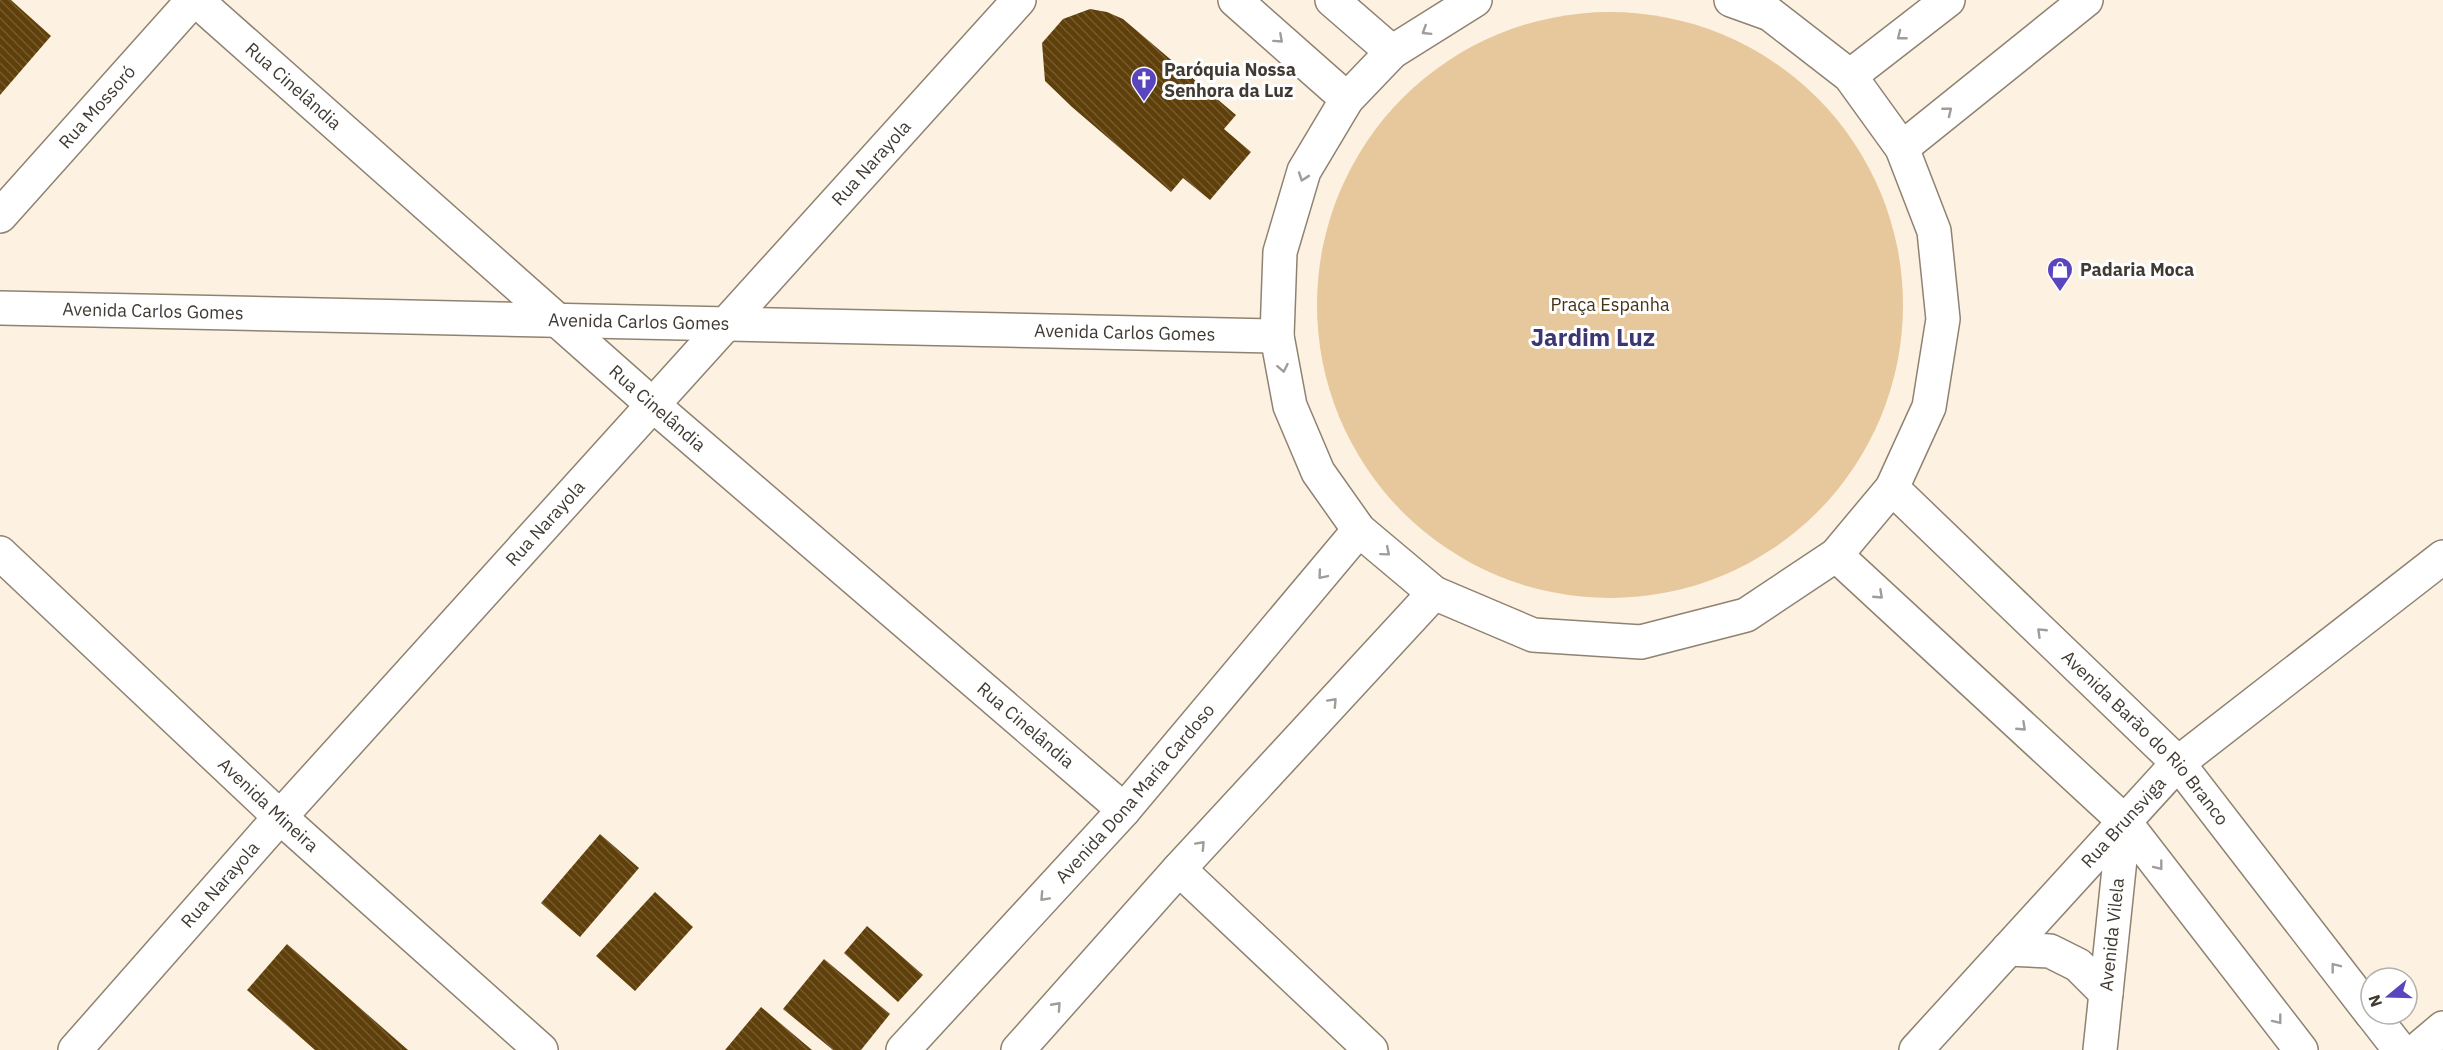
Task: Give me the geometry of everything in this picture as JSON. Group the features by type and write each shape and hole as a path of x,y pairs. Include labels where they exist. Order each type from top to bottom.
{"street":[{"name":"Rua Mossoró","path":"0,216 195,0"},
{"name":"Rua Cinelândia","path":"195,0 653,405 1124,810"},
{"name":"Rua Narayola","path":"75,1050 280,817 1019,0"},
{"path":"1235,0 1347,99"},
{"path":"1332,0 1392,52"},
{"path":"1475,0 1392,52 1347,99 1304,171 1280,252 1276,336 1290,406 1318,472 1359,530 1434,593 1533,635 1641,642 1746,615 1836,555 1892,488 1929,407 1943,320 1934,231 1902,148 1850,76 1770,14 1731,0"},
{"path":"1850,76 1948,0"},
{"path":"1902,148 2086,0"},
{"name":"Avenida Carlos Gomes","path":"0,308 1276,336"},
{"name":"Avenida Barão do Rio Branco","path":"1892,488 2178,763 2359,996"},
{"name":"Avenida Dona Maria Cardoso","path":"903,1050 1124,810 1359,530"},
{"name":"Avenida Mineira","path":"0,553 280,817 541,1050"},
{"path":"1836,555 2124,821 2301,1050"},
{"name":"Rua Brunsviga","path":"1916,1050 2178,763 2443,557"},
{"path":"1018,1050 1179,869 1434,593"},
{"name":"Avenida Vilela","path":"2100,1050 2124,821"},
{"path":"1179,869 1371,1050"},
{"path":"2008,949 2050,951 2078,965 2106,993"},
{"name":"Avenida Barão do Rio Branco","path":"2382,1026 2400,1050"},
{"path":"2417,1050 2443,1028"}],"green space":[{"name":"Praça Espanha","path":"1610,12 1667,18 1722,35 1773,62 1817,98 1853,142 1880,193 1897,248 1903,305 1897,362 1880,417 1853,468 1817,512 1773,548 1722,575 1667,592 1610,598 1553,592 1498,575 1447,548 1403,512 1367,468 1340,417 1323,362 1317,305 1323,248 1340,193 1367,142 1403,98 1447,62 1498,35 1553,18"}],"building":[{"path":"0,0 11,0 51,36 0,95"},
{"name":"Paróquia Nossa Senhora da Luz","path":"1090,9 1107,12 1123,19 1236,115 1224,129 1251,152 1210,200 1183,178 1171,192 1045,81 1042,43 1063,19"},
{"path":"600,834 639,868 580,937 541,903"},
{"path":"655,892 693,927 635,991 596,956"},
{"path":"867,926 923,975 898,1002 844,953"},
{"path":"287,944 408,1050 315,1050 247,990"},
{"path":"824,959 890,1014 861,1050 833,1050 783,1009"},
{"path":"761,1007 812,1050 725,1050"}],"place":[{"name":"Paróquia Nossa Senhora da Luz","path":"1144,103"},
{"name":"Padaria Moca","path":"2060,293"}],"district":[{"name":"Jardim Luz","path":"1593,338"}]}
